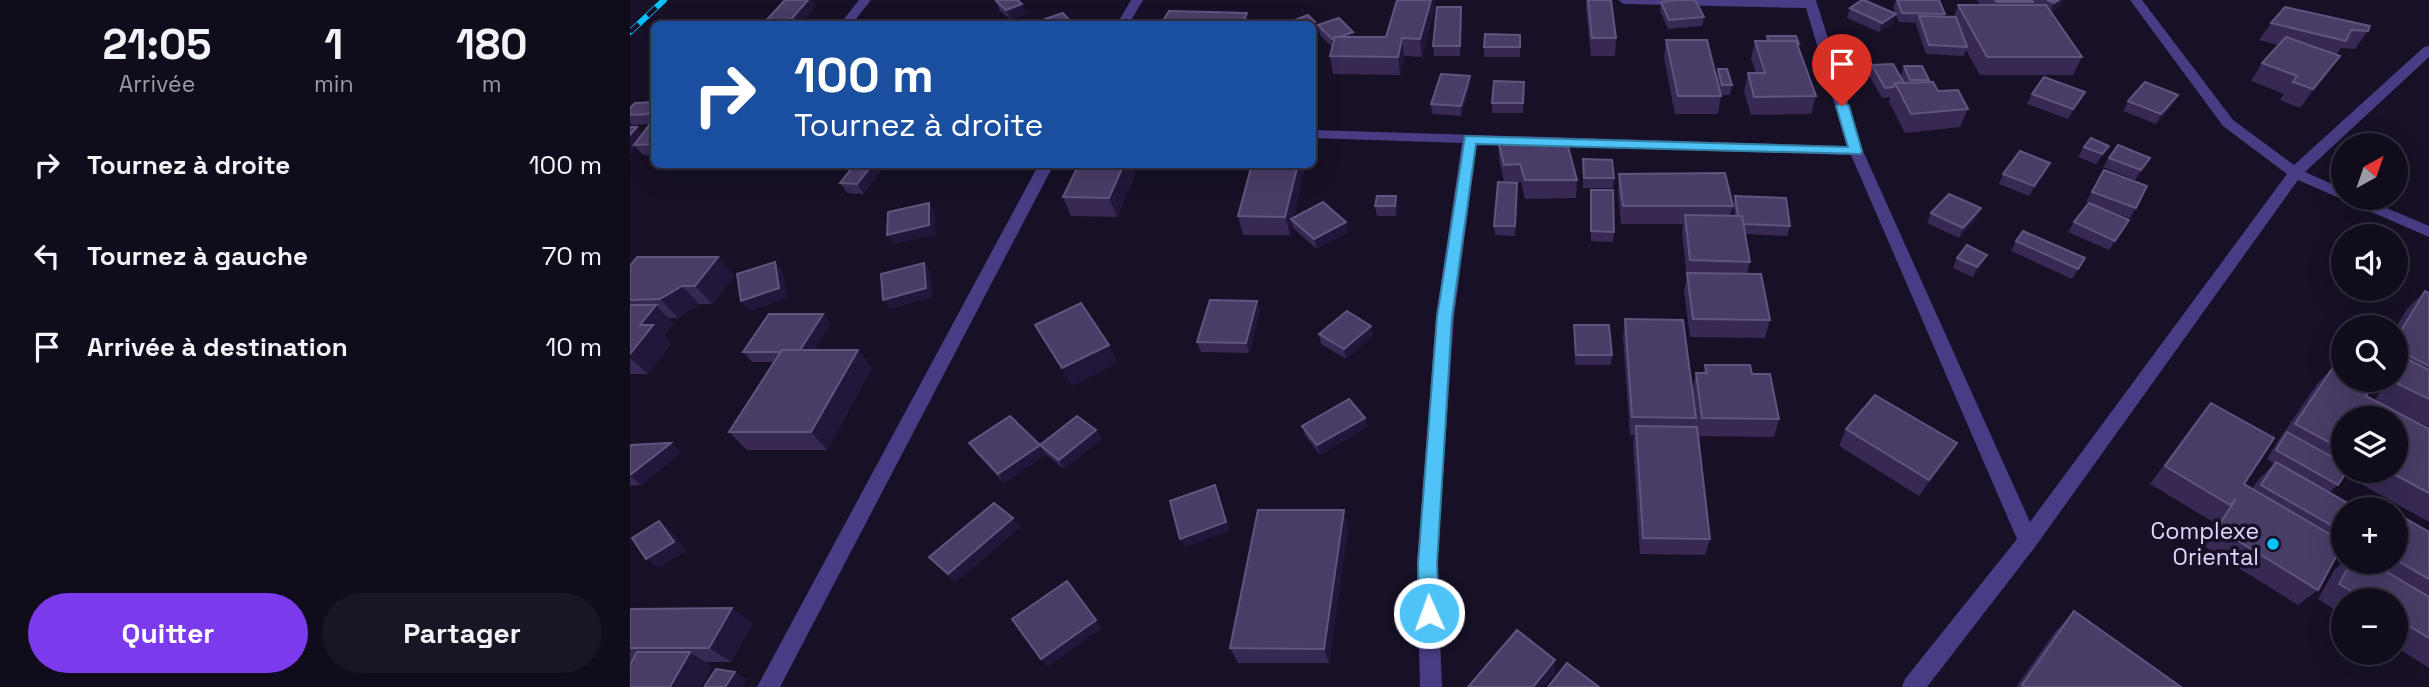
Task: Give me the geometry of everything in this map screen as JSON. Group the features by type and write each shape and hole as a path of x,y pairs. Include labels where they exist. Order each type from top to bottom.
{"street":[{"path":"848,21 865,0"},
{"path":"1126,21 1137,0"},
{"path":"1624,0 1810,2 1856,151 2028,541"},
{"path":"2136,0 2228,123 2295,173 2331,190"},
{"path":"1913,687 2028,541 2295,173 2429,50"},
{"path":"1316,134 1856,151"},
{"path":"1431,687 1427,564 1445,317 1470,139"},
{"path":"768,687 1045,168"},
{"path":"2378,210 2429,232"}],"building":[{"path":"785,0 808,0 790,21 766,21"},
{"path":"1018,0 1022,4 1006,10 996,1"},
{"path":"1397,0 1431,0 1420,39 1402,38 1398,57 1330,56 1335,37 1386,37"},
{"path":"1588,0 1611,0 1616,38 1592,38"},
{"path":"1695,0 1704,17 1669,20 1661,2"},
{"path":"1862,0 1896,14 1882,23 1850,8"},
{"path":"1897,0 1939,0 1945,14 1902,13"},
{"path":"1995,0 2032,0 2033,2 1997,2"},
{"path":"1958,5 2046,5 2082,57 1987,57"},
{"path":"1437,7 1461,7 1460,46 1433,46"},
{"path":"2285,7 2370,26 2368,31 2351,30 2346,41 2271,23"},
{"path":"1169,11 1247,13 1243,21 1163,21"},
{"path":"1063,13 1070,21 1047,21 1045,19"},
{"path":"1308,15 1314,21 1299,21 1297,19"},
{"path":"1919,16 1956,17 1967,47 1929,45"},
{"path":"1339,18 1353,32 1332,39 1318,25"},
{"path":"1485,34 1520,35 1520,47 1484,47"},
{"path":"1767,36 1796,36 1799,44 1796,41 1769,41"},
{"path":"2286,37 2340,56 2313,89 2293,82 2297,76 2262,63"},
{"path":"1666,40 1707,40 1721,96 1678,96"},
{"path":"1755,41 1796,41 1816,96 1754,97 1748,73 1765,73"},
{"path":"1893,64 1904,83 1895,83 1894,87 1885,88 1872,65"},
{"path":"1904,66 1922,66 1929,80 1910,80"},
{"path":"1718,69 1727,69 1732,85 1722,85"},
{"path":"1441,74 1470,76 1461,106 1431,104"},
{"path":"2044,77 2085,92 2073,109 2032,94"},
{"path":"1494,81 1524,82 1523,103 1492,103"},
{"path":"1933,82 1938,91 1958,90 1968,109 1911,114 1895,83"},
{"path":"2145,82 2178,95 2161,114 2128,101"},
{"path":"651,102 651,110 648,114 630,115 630,108 635,103"},
{"path":"651,123 651,144 634,145"},
{"path":"2091,138 2109,146 2102,154 2084,147"},
{"path":"1498,140 1567,143 1577,180 1525,180 1520,164 1504,165"},
{"path":"2118,145 2150,158 2141,170 2109,158"},
{"path":"2020,151 2050,163 2034,186 2003,174"},
{"path":"1583,159 1612,160 1614,178 1584,178"},
{"path":"852,168 870,168 857,184 840,183"},
{"path":"1077,168 1122,168 1109,198 1063,197"},
{"path":"1251,168 1297,168 1285,217 1238,216"},
{"path":"2104,170 2147,186 2136,208 2092,192"},
{"path":"1725,173 1733,206 1623,206 1619,174"},
{"path":"1498,182 1517,183 1515,226 1494,226"},
{"path":"1591,190 1613,190 1614,232 1591,231"},
{"path":"1949,194 1981,208 1963,228 1931,213"},
{"path":"1377,196 1396,196 1395,206 1375,206"},
{"path":"1735,196 1786,198 1790,226 1743,224 1742,216 1738,216"},
{"path":"1323,202 1346,222 1314,239 1291,219"},
{"path":"929,203 929,225 887,235 888,212"},
{"path":"2089,203 2129,220 2115,241 2074,222"},
{"path":"1685,215 1742,216 1750,262 1690,260"},
{"path":"2023,231 2085,258 2078,269 2016,241"},
{"path":"1967,245 1987,255 1977,267 1957,258"},
{"path":"637,257 718,257 695,286 682,286 660,299 630,300 630,266"},
{"path":"775,262 779,288 741,301 737,274"},
{"path":"924,263 926,288 883,300 881,274"},
{"path":"1687,273 1761,274 1770,320 1693,319"},
{"path":"2425,291 2429,293 2429,366 2408,355 2408,319"},
{"path":"1210,300 1257,301 1246,343 1197,342"},
{"path":"1081,303 1109,345 1062,368 1035,325"},
{"path":"630,305 656,305 640,325 653,325 630,354"},
{"path":"1347,311 1371,326 1344,349 1319,334"},
{"path":"769,314 823,314 800,350 743,352"},
{"path":"1625,319 1683,320 1696,418 1632,417"},
{"path":"1574,325 1609,325 1612,355 1576,355"},
{"path":"782,350 858,350 811,432 729,432"},
{"path":"2408,360 2429,370 2429,399 2408,389"},
{"path":"1705,365 1750,365 1752,374 1770,374 1779,419 1702,418 1696,373 1707,373"},
{"path":"2331,370 2331,392 2368,392 2366,396 2385,406 2331,406 2331,443 2295,424"},
{"path":"1875,395 1957,443 1929,480 1846,429"},
{"path":"1349,399 1365,418 1317,445 1302,426"},
{"path":"2211,403 2274,438 2244,484 2331,535 2331,566 2318,590 2217,528 2236,499 2230,505 2165,466"},
{"path":"1010,416 1040,445 998,474 969,443"},
{"path":"1077,416 1096,430 1059,460 1040,445"},
{"path":"2408,418 2429,429 2429,493 2408,482"},
{"path":"1636,426 1697,427 1710,539 1643,538"},
{"path":"2287,432 2331,456 2331,481 2276,450"},
{"path":"671,443 630,475 630,445"},
{"path":"2276,462 2337,497 2331,497 2331,525 2261,485"},
{"path":"1215,485 1226,522 1180,539 1170,501"},
{"path":"994,503 1013,518 948,574 929,557"},
{"path":"1258,510 1344,510 1324,649 1230,648"},
{"path":"2408,520 2429,532 2429,579 2408,567"},
{"path":"659,521 674,542 646,559 632,538"},
{"path":"2344,574 2390,574 2429,597 2429,638 2408,625 2408,588 2346,588 2339,584"},
{"path":"1067,581 1096,620 1041,659 1012,619"},
{"path":"732,608 709,648 630,648 630,609"},
{"path":"2074,611 2181,687 2022,685"},
{"path":"1517,630 1555,660 1533,687 1468,687"},
{"path":"637,652 690,652 670,687 630,687 630,665"},
{"path":"1567,663 1599,687 1548,687"},
{"path":"716,669 735,672 725,687 704,687"}],"railway":[{"path":"630,32 664,0"}],"place":[{"name":"Complexe Oriental","path":"2273,544"}],"route":[{"path":"1429,613 1427,564 1445,317 1470,139 1856,151 1842,106"}]}
